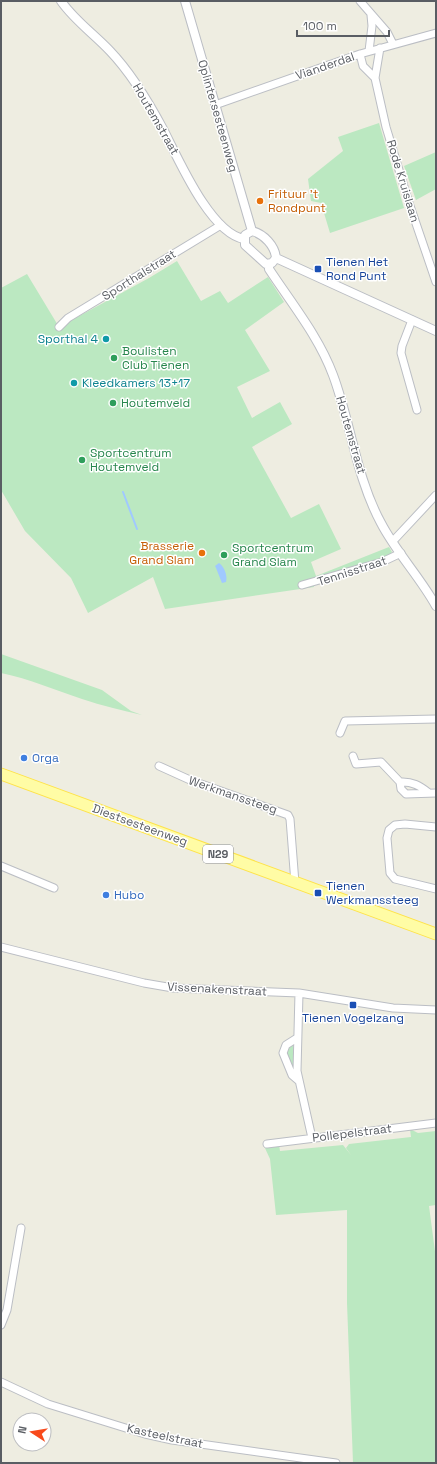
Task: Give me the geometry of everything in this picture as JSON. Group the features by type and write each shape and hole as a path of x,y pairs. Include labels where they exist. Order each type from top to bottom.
{"main road":[{"name":"Diestsesteenweg","path":"1,774 436,934"}],"street":[{"name":"Houtemstraat","path":"61,1 109,50 136,82 155,113 201,200 221,225 236,237 244,239 249,250 262,261 269,264 269,269 324,352 334,378 370,498 381,523 436,606"},
{"name":"Oplintersesteenweg","path":"185,1 252,231"},
{"path":"360,1 387,32 392,44"},
{"path":"369,51 372,26 371,14"},
{"name":"Vianderdal","path":"215,105 369,51 436,33"},
{"name":"Rode Kruislaan","path":"380,48 374,78 386,127 436,282"},
{"name":"Rode Kruislaan","path":"360,54 363,66 374,78"},
{"name":"Sporthalstraat","path":"59,327 68,318 221,225"},
{"path":"244,239 245,235 252,231 259,233 267,240 275,253 276,258"},
{"path":"269,264 276,258"},
{"path":"276,258 435,329"},
{"path":"412,320 402,346 401,353 417,410"},
{"path":"393,541 436,495"},
{"name":"Tennisstraat","path":"302,585 382,562 401,553"},
{"path":"340,733 345,721 436,719"},
{"path":"353,756 356,764 381,762 400,782 401,789 406,794 432,793"},
{"name":"Werkmanssteeg","path":"159,766 190,780 288,815 291,826 295,882"},
{"path":"400,782 410,782 432,793"},
{"path":"436,827 405,824 395,825 389,830 387,838 390,873 396,879 436,889"},
{"path":"1,866 54,888"},
{"name":"Vissenakenstraat","path":"1,947 152,985 173,988 299,993 393,1008 436,1010"},
{"path":"299,993 297,1071 312,1138"},
{"path":"297,1038 286,1045 283,1053 292,1075 300,1082"},
{"name":"Pollepelstraat","path":"267,1144 436,1123"},
{"path":"1,1325 7,1310 21,1228"},
{"name":"Kasteelstraat","path":"1,1382 48,1404 145,1434 172,1440 336,1463"}],"green space":[{"path":"379,123 404,208 330,233 321,203 311,201 308,179 343,151 338,137"},
{"path":"436,152 436,189 416,200 404,166"},
{"name":"Houtemveld","path":"177,261 201,301 220,291 228,303 268,277 284,302 245,330 270,371 237,387 252,418 280,402 292,424 252,447 291,518 319,504 341,549 311,562 316,576 389,547 392,552 390,555 313,580 314,587 165,609 153,577 88,613 71,578 25,531 1,490 1,288 27,274 59,327"},
{"path":"1,654 102,690 131,711 142,715 97,704 32,681 1,673"},
{"path":"293,1044 295,1069 293,1070 285,1050"},
{"path":"410,1129 418,1133 436,1131 436,1205 429,1206 436,1259 436,1463 353,1463 347,1303 347,1210 276,1215 270,1159 264,1146 279,1144 280,1151 343,1145 351,1155 346,1148 349,1144 411,1137"}],"water":[{"path":"219,563 225,571 226,582 222,583 215,566"}],"waterway":[{"path":"123,492 137,529"}],"place":[{"name":"Frituur 't Rondpunt","path":"260,201"},
{"name":"Tienen Het Rond Punt","path":"318,269"},
{"name":"Sporthal 4","path":"106,339"},
{"name":"Boulisten Club Tienen","path":"114,358"},
{"name":"Kleedkamers 13+17","path":"74,383"},
{"name":"Houtemveld","path":"113,403"},
{"name":"Sportcentrum Houtemveld","path":"82,460"},
{"name":"Brasserie Grand Slam","path":"202,553"},
{"name":"Sportcentrum Grand Slam","path":"224,555"},
{"name":"Orga","path":"24,758"},
{"name":"Tienen Werkmanssteeg","path":"318,893"},
{"name":"Hubo","path":"106,895"},
{"name":"Tienen Vogelzang","path":"353,1005"}]}
